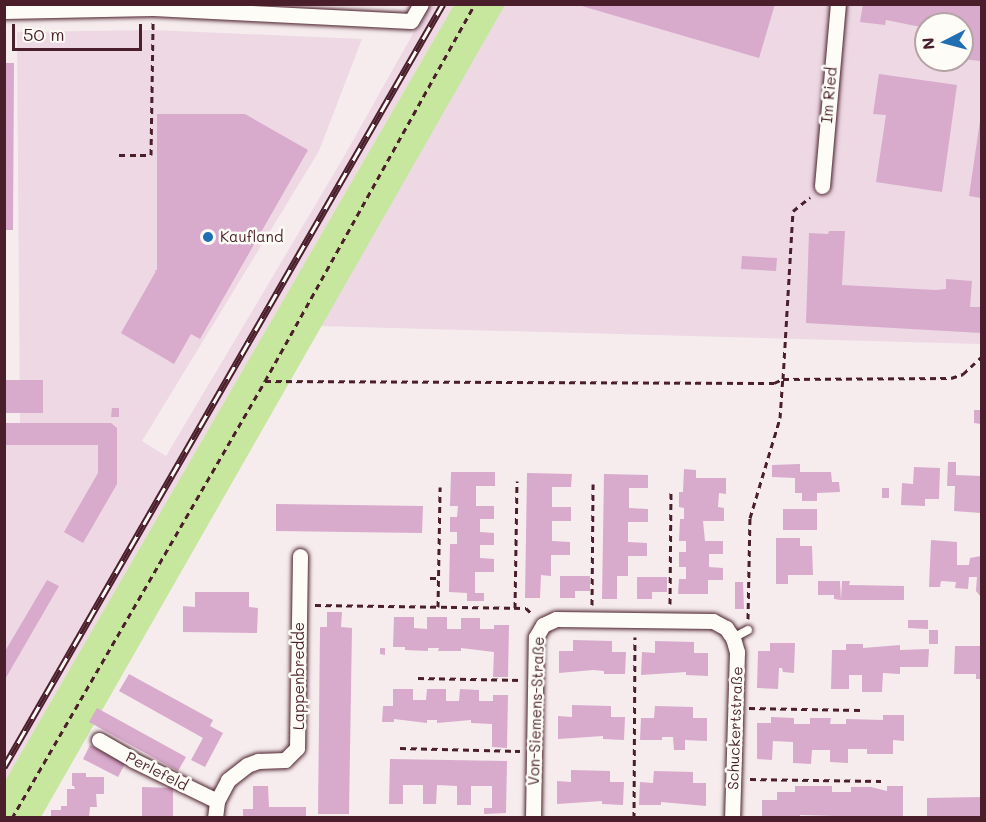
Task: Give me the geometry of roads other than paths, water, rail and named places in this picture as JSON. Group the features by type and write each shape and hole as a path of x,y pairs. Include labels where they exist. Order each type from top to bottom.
{"street":[{"path":"4,11 153,8 411,21 421,4"},
{"name":"Im Ried","path":"822,186 838,4"},
{"name":"Lappenbredde","path":"215,818 217,801 228,780 247,765 258,761 285,760 297,748 300,556"},
{"name":"Von-Siemens-Straße","path":"533,818 536,637 543,625 556,619 713,621 726,628 733,638"},
{"name":"Schuckertstraße","path":"732,818 737,652 733,638"},
{"name":"Perlefeld","path":"99,740 133,760 217,801"}],"lane":[{"path":"733,638 748,630"}],"railway":[{"path":"4,767 443,4"}],"place":[{"name":"Kaufland","path":"208,237"}]}
